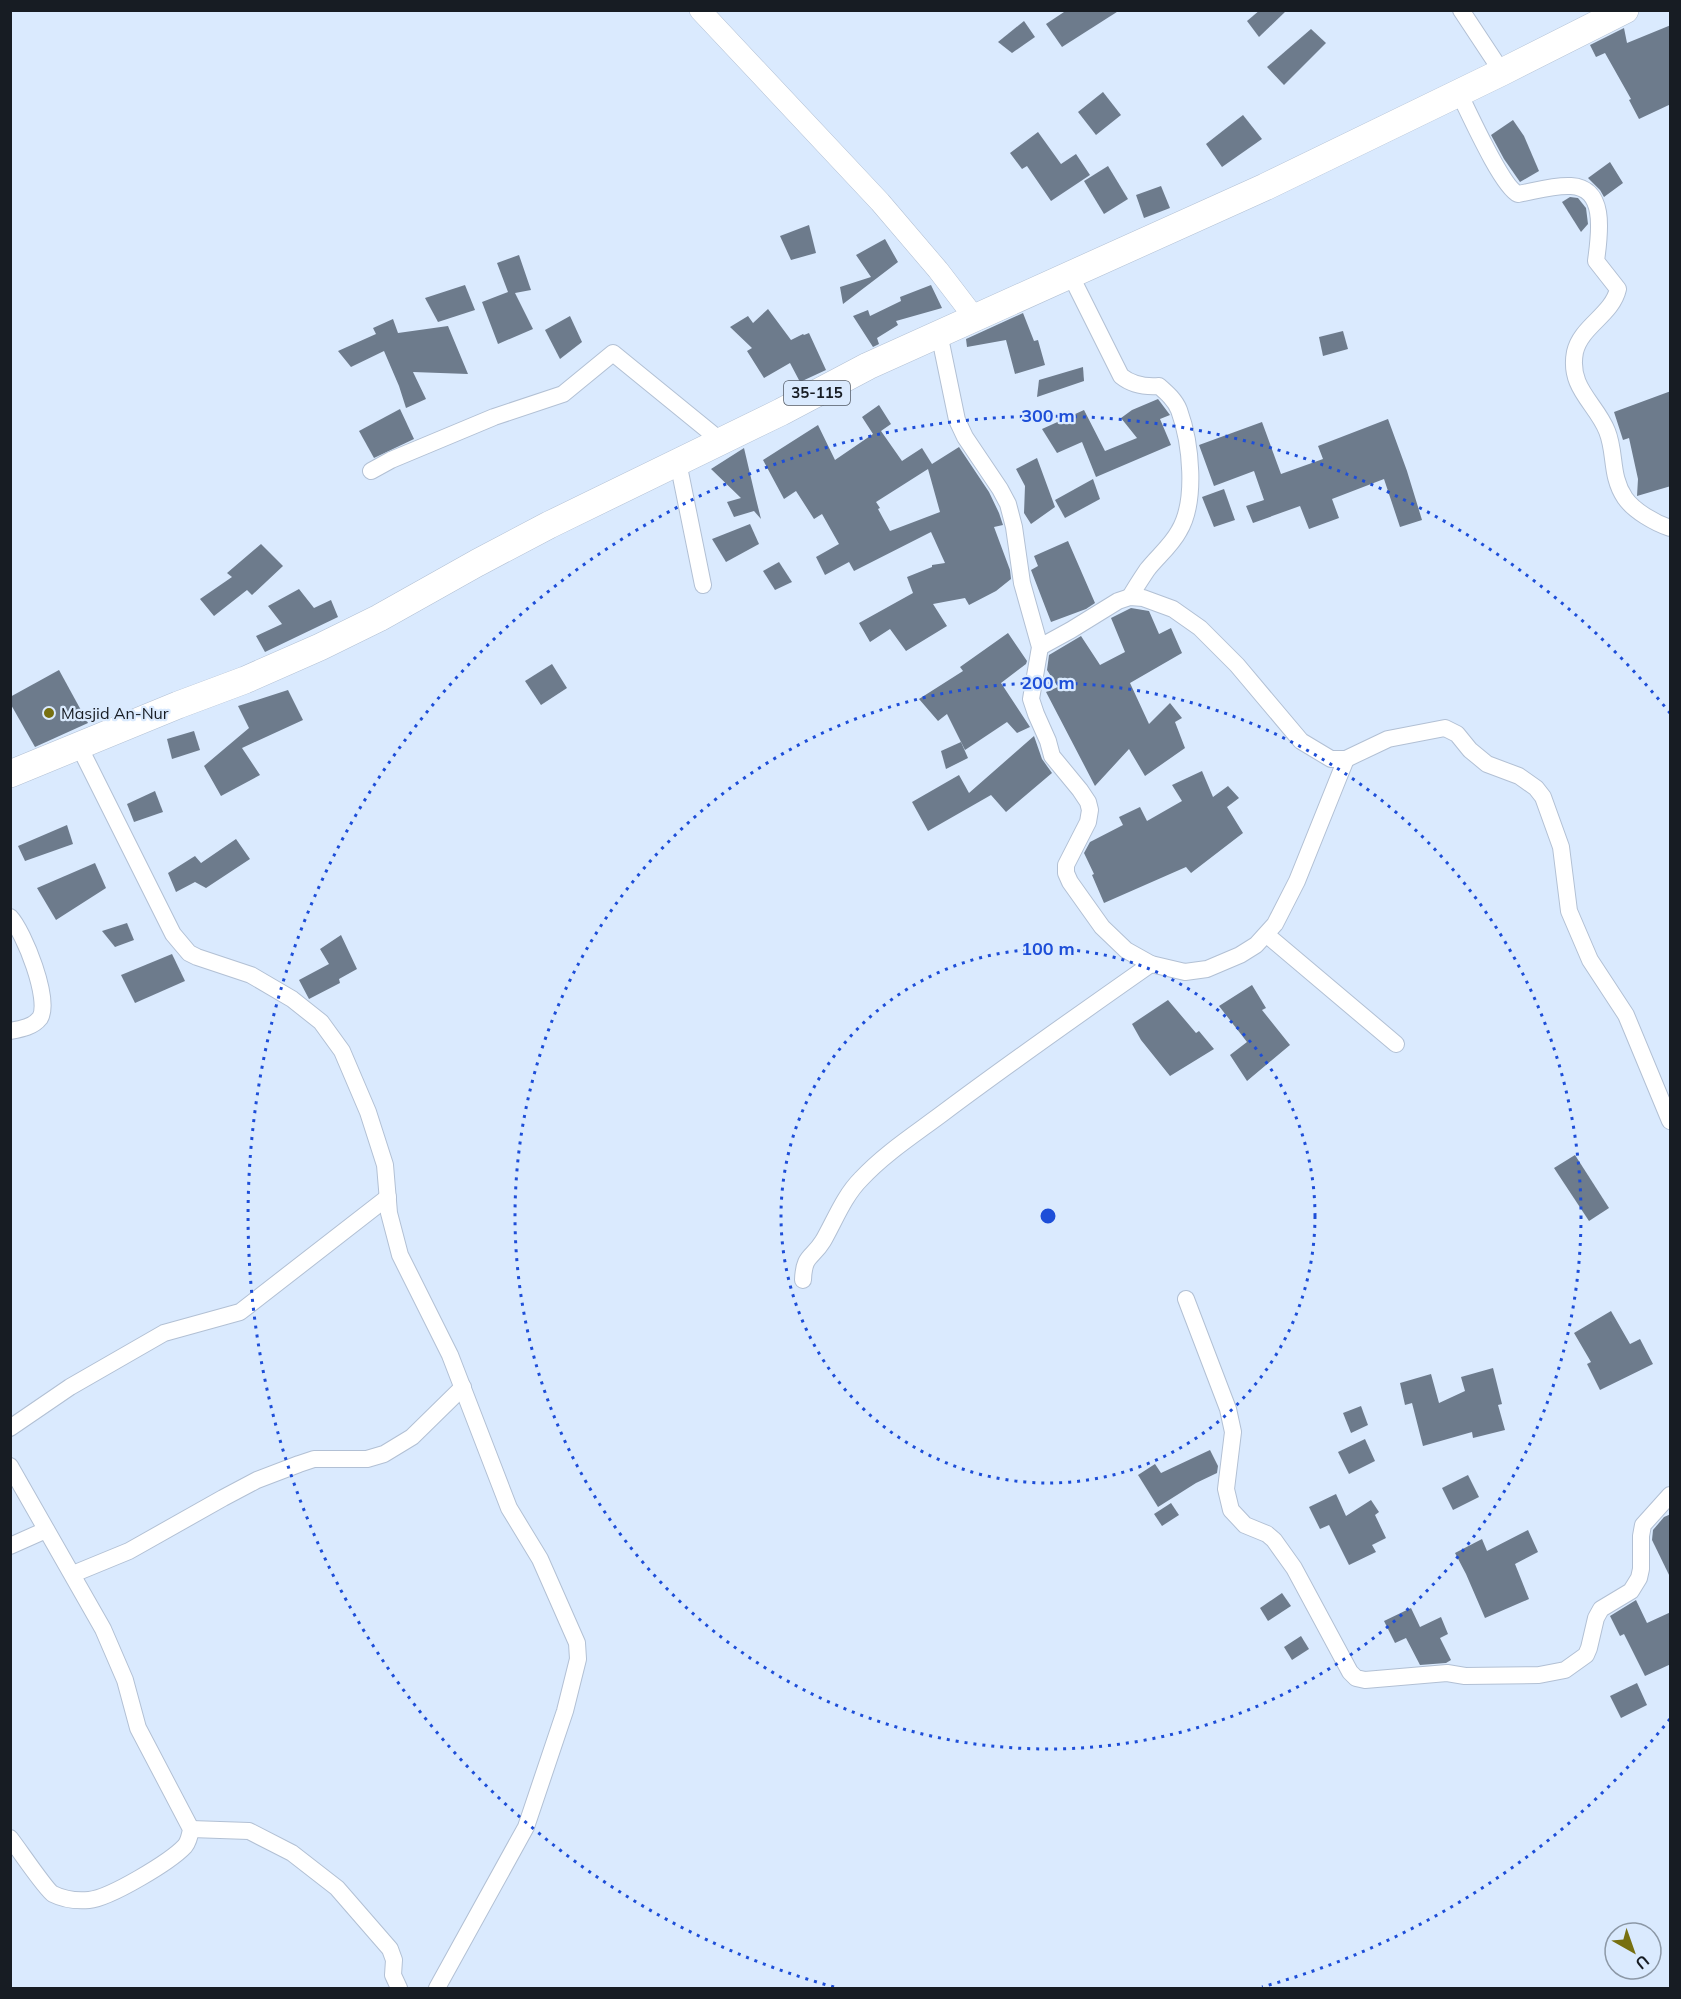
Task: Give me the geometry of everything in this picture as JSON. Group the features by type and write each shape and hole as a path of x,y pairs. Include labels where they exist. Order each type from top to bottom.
{"main road":[{"name":"35-115","path":"10,774 320,647 379,618 477,562 549,525 781,412 868,366 974,316 1208,214 1460,93 1624,10"}],"street":[{"path":"700,10 887,210 974,316"},
{"path":"1461,10 1502,72"},
{"path":"1460,93 1494,161 1515,193 1570,186 1583,189 1594,200 1600,226 1600,247 1596,261 1618,289 1605,313 1582,336 1575,351 1577,379 1581,393 1608,432 1615,476 1626,501 1659,524 1671,528"},
{"path":"1070,274 1121,376 1130,383 1151,387 1159,386 1170,394 1179,409 1186,439 1191,498 1186,517 1179,532 1146,572 1130,597"},
{"path":"939,333 957,420 965,437 987,467 1008,504 1014,527 1022,582 1040,647 1031,699 1052,756 1084,796 1090,810 1088,822 1066,865 1066,873 1102,927 1126,950 1151,964 1185,972 1207,969 1240,955 1256,945 1275,924 1297,881 1346,759"},
{"path":"371,471 391,460 494,417 563,394 613,353 721,441"},
{"path":"678,462 703,585"},
{"path":"1040,647 1118,601 1130,597 1143,598 1186,617 1222,649 1301,741 1331,759 1346,759 1388,739 1445,728 1457,734 1470,750 1487,764 1519,776 1536,788 1543,797 1561,847 1569,911 1590,960 1626,1015 1671,1121"},
{"path":"79,747 164,917 189,953 251,975 269,984 307,1010 333,1036 350,1067 368,1112 385,1165 389,1213 400,1255 441,1336 509,1508 540,1559 577,1643 578,1659 564,1710 526,1827 437,1989"},
{"path":"10,917 27,944 43,1009 33,1024 10,1031"},
{"path":"1267,935 1396,1044"},
{"path":"803,1280 803,1267 809,1256 821,1245 849,1192 861,1178 888,1154 994,1074 1151,964"},
{"path":"10,1428 70,1387 164,1333 240,1312 388,1197"},
{"path":"1186,1299 1228,1409 1233,1432 1226,1489 1231,1509 1245,1525 1267,1534 1274,1540 1294,1568 1350,1672 1356,1678 1365,1680 1447,1673 1465,1676 1539,1676 1565,1670 1586,1655 1596,1618 1601,1609 1631,1590 1639,1578 1643,1525 1671,1495"},
{"path":"73,1574 129,1551 240,1489 299,1464 314,1459 367,1459 384,1454 412,1437 463,1388"},
{"path":"10,1466 103,1629 125,1680 138,1728 191,1829 190,1837 184,1846 160,1866 113,1893 90,1900 72,1900 51,1893 10,1838"},
{"path":"10,1545 46,1530"},
{"path":"191,1829 249,1831 292,1853 337,1888 390,1949 394,1960 393,1975 399,1989"}],"building":[{"path":"1067,10 1120,10 1062,47 1046,24"},
{"path":"1260,10 1287,10 1259,37 1247,21"},
{"path":"1024,21 1035,37 1012,53 998,42"},
{"path":"1671,25 1671,104 1639,119 1629,100 1631,99 1605,53 1596,57 1590,45 1624,28 1627,43"},
{"path":"1311,29 1326,43 1284,85 1267,67"},
{"path":"1103,92 1121,115 1096,135 1078,112"},
{"path":"1243,115 1262,139 1222,167 1206,144"},
{"path":"1513,120 1524,136 1539,171 1520,182 1491,135"},
{"path":"1038,132 1061,164 1076,154 1090,175 1051,201 1027,166 1022,169 1010,153"},
{"path":"1610,162 1623,183 1604,197 1588,178"},
{"path":"1108,166 1128,199 1104,214 1084,181"},
{"path":"1161,186 1170,208 1144,218 1136,195"},
{"path":"1570,197 1578,198 1586,208 1588,224 1581,232 1562,202"},
{"path":"809,225 816,253 791,260 780,236"},
{"path":"885,239 898,262 843,304 840,287 871,277 856,255"},
{"path":"519,255 531,290 515,293 533,329 498,344 482,302 508,292 497,263"},
{"path":"465,285 475,310 438,322 425,298"},
{"path":"931,285 942,308 896,321 898,325 877,338 879,344 873,347 853,316 868,310 870,316 901,301 900,297"},
{"path":"768,309 791,340 809,333 826,370 800,382 790,363 764,378 747,351 752,348 730,327 748,316 753,323"},
{"path":"1023,313 1034,341 1038,340 1045,365 1015,374 1006,340 967,347 966,339"},
{"path":"570,316 582,342 560,359 545,330"},
{"path":"393,319 398,333 448,326 468,374 413,372 426,399 406,408 384,351 351,367 338,351 376,334 373,328"},
{"path":"1343,331 1348,349 1323,356 1319,337"},
{"path":"1083,367 1084,381 1037,397 1039,380"},
{"path":"1671,391 1671,486 1637,496 1638,479 1629,438 1623,440 1614,412"},
{"path":"1158,399 1170,415 1160,419 1171,445 1096,477 1082,442 1057,453 1042,429 1084,410 1105,451 1137,438 1121,418 1132,410"},
{"path":"879,405 891,424 881,431 902,461 922,448 932,464 959,447 989,492 1003,525 994,527 1010,570 1011,579 996,591 969,605 965,598 933,604 947,626 906,651 890,629 870,642 859,623 913,593 907,577 932,567 932,565 945,563 931,532 854,571 849,562 825,575 816,557 839,544 822,514 814,519 796,491 784,499 763,460 818,425 835,460 873,434 862,417","holes":["928,469 940,512 890,531 876,502"]},
{"path":"400,409 414,439 374,458 359,431"},
{"path":"1388,419 1422,520 1400,527 1384,479 1332,499 1339,518 1309,529 1300,506 1253,523 1246,506 1264,500 1254,471 1214,486 1199,445 1262,422 1281,474 1323,459 1318,446"},
{"path":"744,448 761,519 754,511 734,517 727,502 741,498 711,469"},
{"path":"1037,458 1055,507 1031,524 1024,513 1025,486 1016,469"},
{"path":"1093,479 1100,499 1065,518 1055,500"},
{"path":"1224,489 1235,520 1214,527 1202,497"},
{"path":"750,524 759,544 726,562 712,539"},
{"path":"1068,541 1095,603 1086,609 1051,622 1031,570 1038,566 1034,556"},
{"path":"261,544 283,566 252,595 247,590 214,616 200,599 232,577 227,573"},
{"path":"779,562 792,582 775,590 763,571"},
{"path":"299,589 314,608 331,600 338,617 265,652 256,636 282,624 268,606"},
{"path":"1131,608 1149,611 1159,634 1171,628 1182,653 1130,683 1149,724 1170,703 1182,718 1175,722 1185,748 1145,776 1129,749 1095,786 1046,692 1058,687 1047,670 1049,655 1081,636 1100,665 1125,652 1111,618"},
{"path":"1008,633 1027,661 1001,683 1030,727 1017,733 1007,722 965,750 947,714 938,721 919,699 963,671 960,667"},
{"path":"552,664 567,688 541,705 525,681"},
{"name":"Masjid An-Nur","path":"59,670 88,723 35,747 10,703 10,697"},
{"path":"288,690 303,720 242,748 260,775 221,796 204,766 249,728 238,706"},
{"path":"194,731 200,750 172,759 167,739"},
{"path":"1034,736 1042,759 1052,773 1006,812 991,795 928,831 912,802 959,775 969,793"},
{"path":"961,742 968,758 946,769 941,751"},
{"path":"1202,771 1213,797 1228,786 1239,798 1227,807 1243,833 1191,873 1186,867 1104,903 1084,853 1090,842 1123,825 1119,817 1140,807 1147,821 1182,801 1172,785"},
{"path":"155,791 163,812 134,822 127,804"},
{"path":"67,825 73,844 25,861 18,846"},
{"path":"236,839 250,859 206,888 195,882 176,892 168,873 195,856 201,863"},
{"path":"95,863 106,888 56,920 37,888"},
{"path":"127,923 134,940 115,947 102,931"},
{"path":"341,935 357,969 339,979 340,983 309,999 299,980 329,964 320,949"},
{"path":"172,954 185,981 135,1003 121,975"},
{"path":"1252,985 1266,1008 1262,1010 1290,1045 1247,1081 1230,1055 1247,1042 1219,1006"},
{"path":"1168,1000 1196,1033 1199,1031 1214,1049 1170,1076 1141,1040 1132,1024"},
{"path":"1575,1155 1609,1208 1589,1221 1554,1168"},
{"path":"1611,1311 1630,1344 1640,1339 1653,1364 1600,1390 1587,1364 1591,1362 1574,1333"},
{"path":"1493,1368 1502,1404 1498,1405 1505,1430 1473,1438 1472,1432 1423,1446 1412,1403 1405,1405 1400,1383 1431,1374 1439,1403 1465,1391 1461,1377"},
{"path":"1361,1406 1368,1425 1351,1433 1343,1413"},
{"path":"1365,1439 1375,1461 1349,1474 1338,1452"},
{"path":"1210,1450 1218,1466 1217,1473 1196,1483 1158,1507 1138,1475 1155,1464 1161,1473"},
{"path":"1468,1475 1479,1497 1453,1510 1442,1488"},
{"path":"1336,1494 1346,1516 1371,1500 1379,1512 1375,1515 1386,1538 1372,1545 1376,1552 1349,1565 1329,1525 1320,1529 1309,1507"},
{"path":"1171,1503 1179,1515 1162,1526 1154,1514"},
{"path":"1671,1514 1671,1579 1652,1540 1653,1530 1664,1517"},
{"path":"1528,1530 1538,1552 1515,1564 1529,1599 1485,1618 1455,1553 1482,1539 1487,1551"},
{"path":"1282,1593 1291,1606 1268,1621 1260,1608"},
{"path":"1636,1600 1647,1623 1671,1612 1671,1664 1645,1676 1624,1634 1620,1636 1610,1616"},
{"path":"1411,1608 1420,1627 1441,1617 1448,1634 1440,1638 1451,1660 1446,1663 1420,1665 1406,1638 1395,1643 1384,1621"},
{"path":"1301,1636 1309,1649 1292,1660 1284,1647"},
{"path":"1637,1683 1647,1705 1621,1718 1610,1696"}],"place":[{"name":"Masjid An-Nur","path":"49,713"}]}
